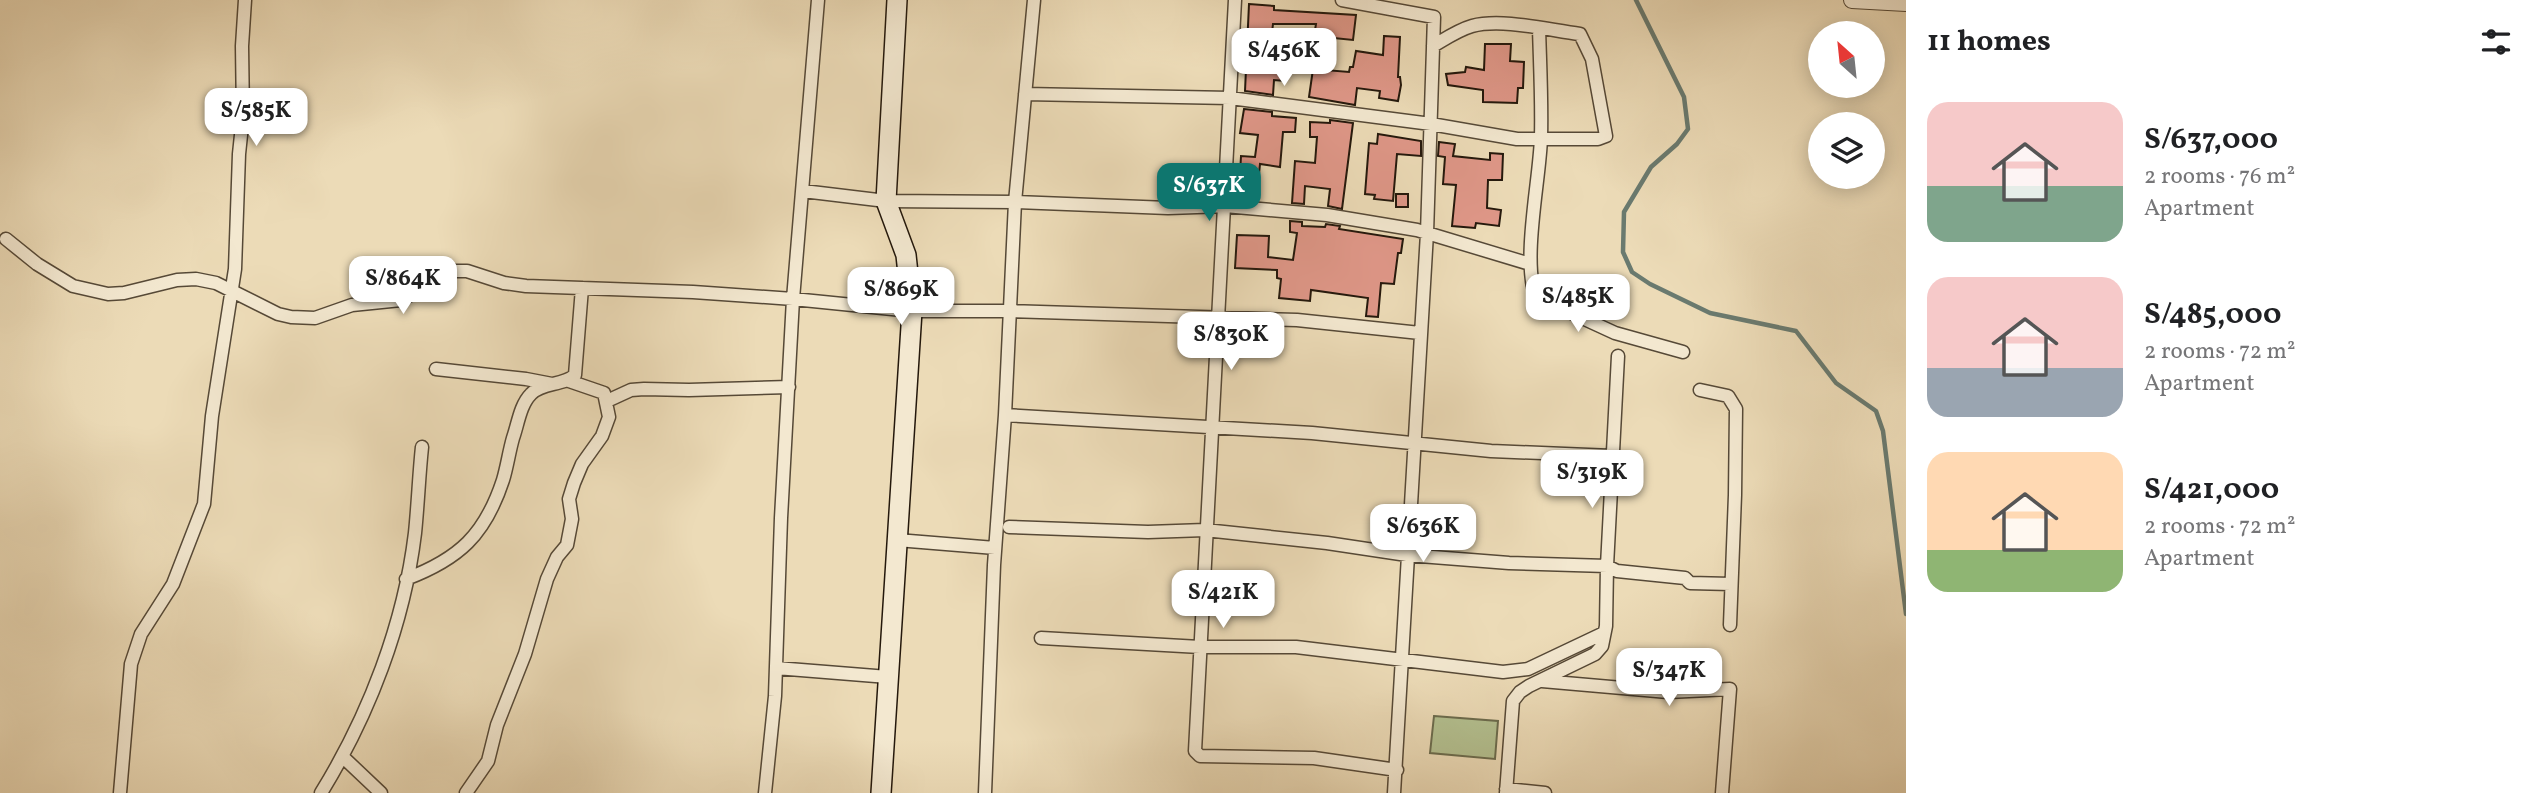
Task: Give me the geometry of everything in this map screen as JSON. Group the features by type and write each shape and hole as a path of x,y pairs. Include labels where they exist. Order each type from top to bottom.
{"main road":[{"path":"881,793 912,311 906,256 887,201 897,0"}],"street":[{"path":"120,793 131,664 141,634 173,584 204,504 212,416 235,269 243,116 242,46 246,0"},
{"path":"765,793 776,668 793,299 818,0"},
{"path":"985,793 995,548 1005,415 1015,202 1034,0"},
{"path":"1235,0 1195,751 1200,756 1314,758 1397,770"},
{"path":"1342,0 1433,17 1427,233 1394,793"},
{"path":"1852,0 1906,3"},
{"path":"1025,94 1230,98 1431,124 1517,139 1598,139 1606,136 1592,59 1580,34 1483,24 1470,26 1433,46"},
{"path":"1539,28 1541,138 1530,264 1533,292 1538,303 1565,310 1615,333 1683,352"},
{"path":"803,191 887,201 1015,202 1168,208 1225,206 1327,215 1403,227 1530,264"},
{"path":"6,239 37,264 74,286 108,294 124,293 177,280 196,279 216,283 278,314 305,318 315,318 352,305 401,300 455,271 467,271 515,285 793,299 912,311 1217,316 1297,320 1420,333"},
{"path":"569,381 575,375 582,288"},
{"path":"1545,793 1506,791 1513,701 1520,692 1595,653 1602,646 1618,356"},
{"path":"436,369 553,384"},
{"path":"406,579 452,558 475,538 503,481 520,415 532,393 569,381 604,393 608,417 602,436 582,464 569,499 572,519 567,545 556,557 547,579 525,654 497,725 488,761 466,793"},
{"path":"607,401 631,390 644,389 789,387"},
{"path":"1700,390 1728,396 1735,409 1730,625"},
{"path":"1005,415 1312,433 1491,451 1612,456"},
{"path":"321,793 343,757 388,651 415,532 422,447"},
{"path":"1009,527 1148,532 1205,530 1407,555 1606,566 1617,570 1685,578 1690,583 1731,584"},
{"path":"897,540 995,548"},
{"path":"1041,638 1200,647 1296,647 1402,662 1503,672 1528,670 1604,633"},
{"path":"776,668 888,677"},
{"path":"1542,681 1668,692 1730,689 1722,793"},
{"path":"343,757 381,793"}],"green space":[{"path":"1434,716 1498,721 1495,759 1430,753"}],"building":[{"path":"1249,4 1274,6 1274,10 1356,15 1353,40 1314,36 1316,24 1273,24 1270,50 1313,54 1312,65 1285,63 1285,81 1274,80 1273,95 1245,91"},
{"path":"1384,36 1400,37 1398,77 1401,85 1398,101 1379,98 1380,91 1357,88 1355,105 1309,97 1313,69 1349,72 1350,67 1353,67 1356,51 1383,55"},
{"path":"1485,44 1511,44 1510,61 1524,62 1523,88 1518,88 1517,103 1483,102 1483,90 1448,85 1446,74 1465,72 1466,67 1484,70"},
{"path":"1244,109 1272,112 1272,116 1296,118 1295,132 1283,132 1280,167 1260,164 1259,174 1256,173 1255,193 1239,192 1241,156 1255,157 1258,135 1240,133"},
{"path":"1330,120 1353,123 1342,209 1328,206 1330,189 1305,186 1304,204 1292,203 1295,161 1315,163 1317,137 1310,137 1310,122 1330,123"},
{"path":"1378,134 1421,141 1421,156 1397,154 1393,201 1374,199 1375,195 1365,194 1369,143 1377,144"},
{"path":"1439,142 1455,144 1453,156 1490,160 1490,153 1503,154 1502,180 1488,180 1487,208 1501,210 1499,226 1476,223 1475,228 1452,226 1456,185 1443,184 1445,157 1438,156"},
{"path":"1396,194 1408,194 1408,207 1396,207"},
{"path":"1290,221 1302,222 1302,226 1325,227 1326,224 1340,226 1339,229 1403,239 1401,253 1398,253 1394,284 1381,283 1378,317 1366,316 1368,298 1311,290 1310,301 1279,298 1281,279 1277,278 1277,270 1235,268 1237,235 1269,236 1268,257 1293,260 1297,233 1290,232"}],"waterway":[{"path":"1636,0 1684,97 1688,129 1677,144 1651,167 1624,212 1623,252 1632,272 1650,284 1710,313 1796,331 1836,383 1876,411 1883,431 1906,614"}]}
